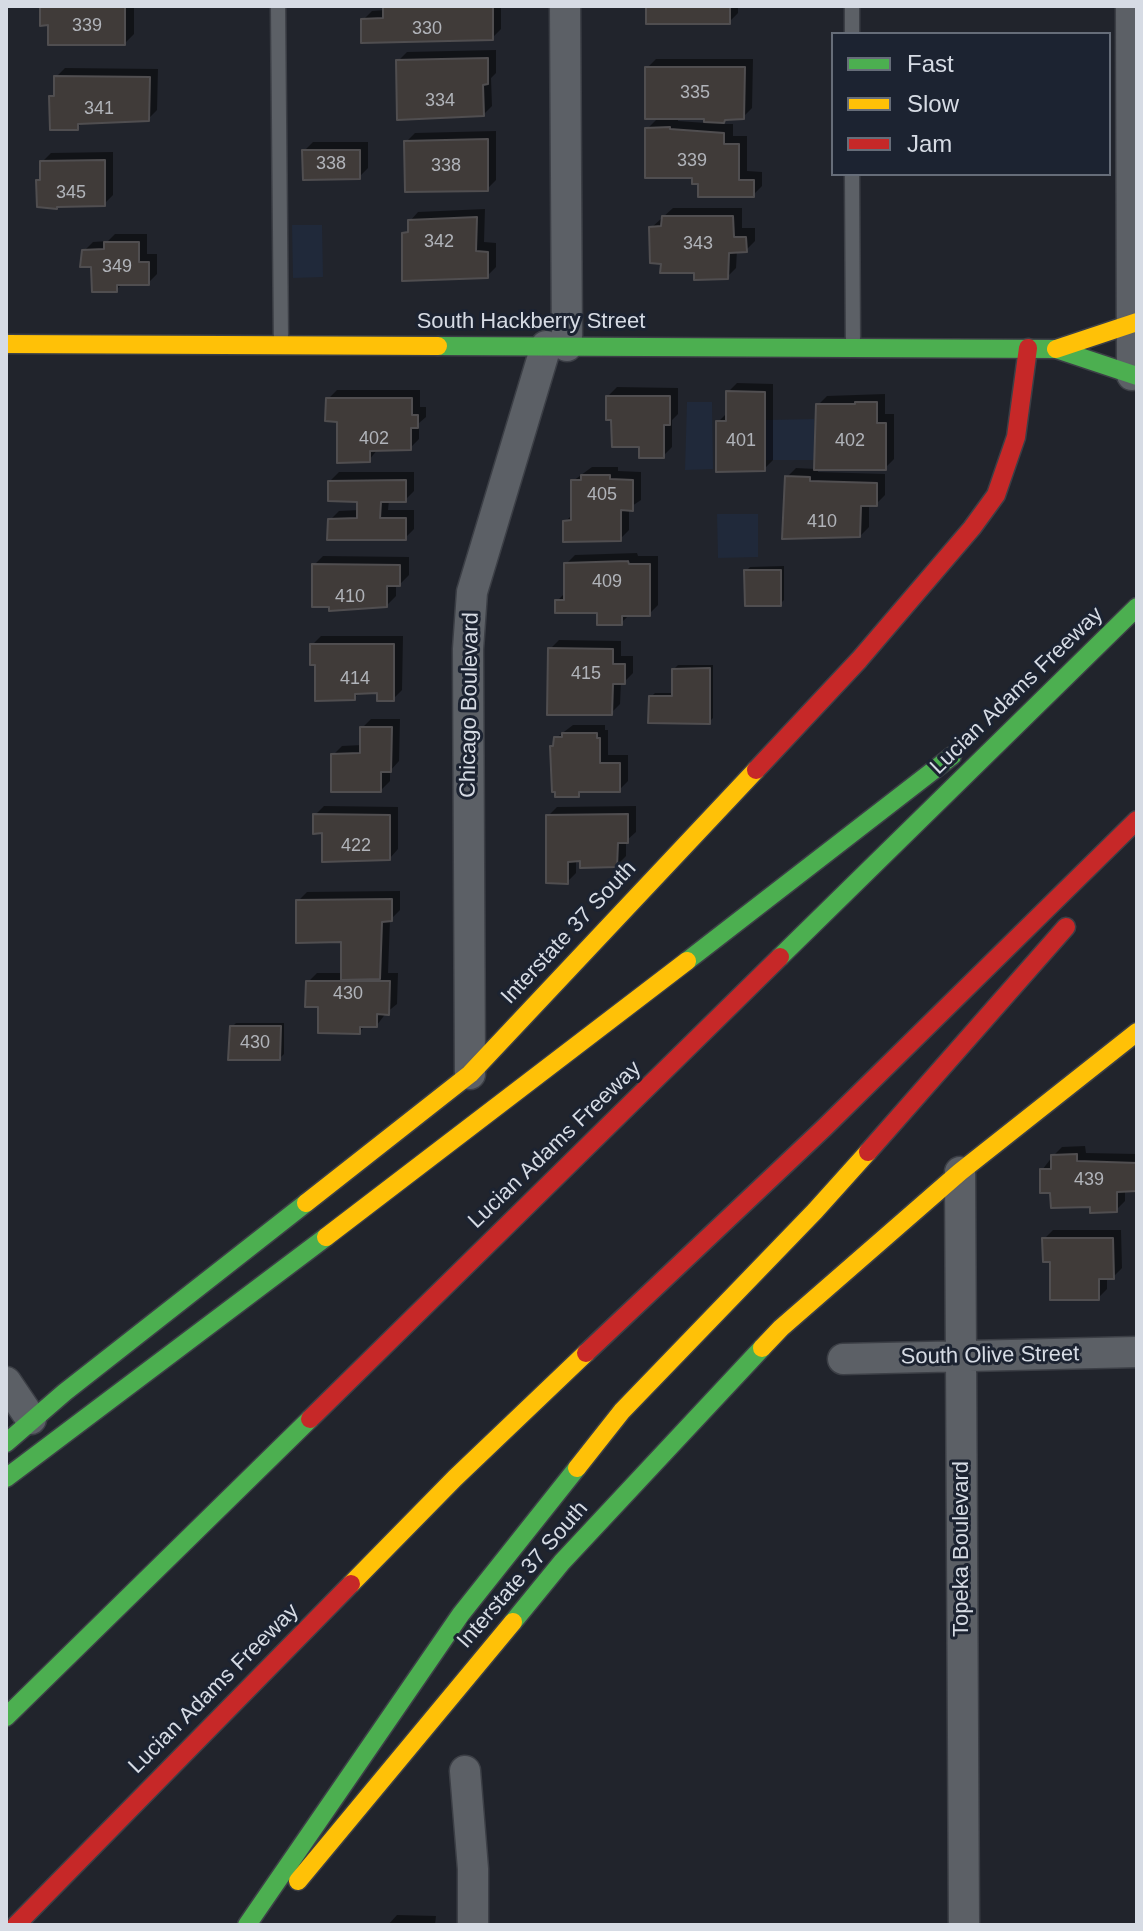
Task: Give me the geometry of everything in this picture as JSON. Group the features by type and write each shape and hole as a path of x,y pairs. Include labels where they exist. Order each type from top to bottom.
{"main road":[{"name":"South Hackberry Street","path":"1056,349 1135,322"},
{"name":"South Hackberry Street","path":"6,344 1028,348 1056,349 1135,376"},
{"name":"Interstate 37 South","path":"6,1443 31,1419 470,1074 859,660 972,528 996,495 1016,437 1028,348"},
{"name":"Lucian Adams Freeway","path":"6,1717 1137,607"},
{"path":"990,726 1115,629"},
{"path":"6,1478 493,1111 966,745"},
{"name":"Lucian Adams Freeway","path":"16,1925 455,1478 812,1139 1137,820"},
{"path":"247,1925 461,1614 622,1411 815,1211 1075,918"},
{"name":"Interstate 37 South","path":"261,1925 562,1562 781,1328 960,1172 1137,1032"}],"street":[{"name":"Chicago Boulevard","path":"470,1074 468,649 472,592 556,346 565,6"},
{"path":"1131,6 1135,376"},
{"name":"Topeka Boulevard","path":"960,1172 964,1925"},
{"name":"South Olive Street","path":"843,1359 1137,1352"},
{"path":"6,1382 31,1419"},
{"path":"465,1771 473,1869 473,1925"}],"lane":[{"path":"278,6 281,344"},
{"path":"852,6 852,32"},
{"path":"852,176 853,348"}],"shaded area":[{"path":"292,225 322,225 323,277 293,278"},
{"path":"687,402 712,402 713,469 685,470"},
{"path":"814,419 814,460 765,460 765,420"},
{"path":"717,514 758,514 758,557 718,558"}],"building":[{"path":"40,6 125,6 125,45 48,45 48,25 40,26"},
{"path":"383,6 493,6 493,40 361,43 361,19 383,18"},
{"path":"646,6 730,6 730,24 646,24"},
{"path":"488,58 488,84 483,85 484,116 397,120 396,60"},
{"path":"645,67 745,67 744,119 725,120 724,123 704,122 704,119 645,119"},
{"path":"54,76 150,77 149,121 78,124 78,130 50,130 49,96 54,96"},
{"path":"670,127 724,133 724,144 739,144 739,180 754,180 754,197 698,197 698,184 692,184 692,178 645,178 645,128"},
{"path":"488,139 488,191 405,192 404,141"},
{"path":"302,150 360,150 360,179 303,180"},
{"path":"105,160 105,206 37,207 36,180 40,180 40,161"},
{"path":"662,216 733,216 734,237 746,237 747,252 729,253 728,279 694,280 694,273 660,273 661,264 650,263 649,227 661,226"},
{"path":"477,217 476,251 488,252 488,278 402,281 402,233 408,232 408,220"},
{"path":"104,242 139,242 139,262 149,262 149,285 117,285 117,292 92,292 91,267 80,267 82,250 104,249"},
{"path":"726,391 765,392 765,471 716,472 716,421 726,421"},
{"path":"606,396 670,396 670,425 664,425 664,458 639,458 639,447 612,447 611,420 606,420"},
{"path":"326,398 412,398 412,415 418,415 418,428 411,428 411,450 370,451 370,462 337,463 337,422 325,421"},
{"path":"877,402 877,423 886,423 886,470 814,470 816,404"},
{"path":"581,475 610,475 610,479 633,480 633,511 621,510 621,541 563,542 563,521 571,520 571,480 581,480"},
{"path":"785,476 810,477 810,481 877,483 877,506 861,506 860,537 782,539"},
{"path":"406,480 406,502 381,502 380,518 406,518 406,540 327,540 328,519 357,518 357,502 328,501 328,481"},
{"path":"628,561 629,564 650,564 650,616 622,616 622,625 597,625 597,613 555,613 555,600 564,600 564,563"},
{"path":"312,564 400,565 400,586 387,586 387,607 329,611 329,607 312,607"},
{"path":"744,570 781,570 781,606 745,606"},
{"path":"310,644 394,644 394,701 377,701 377,693 355,694 355,700 315,701 315,665 310,665"},
{"path":"548,648 613,649 613,664 625,664 625,684 613,684 612,715 547,715"},
{"path":"710,668 710,724 648,723 649,696 672,696 672,669"},
{"path":"360,727 392,727 391,772 381,772 381,792 331,792 331,754 360,753"},
{"path":"562,733 597,733 597,738 600,738 600,763 620,763 620,792 579,792 579,797 555,797 555,792 552,792 550,746 553,746 554,737 562,737"},
{"path":"313,814 390,815 390,860 322,862 322,833 313,834"},
{"path":"628,814 628,843 618,843 617,867 580,868 580,861 568,862 568,884 546,883 546,815"},
{"path":"392,899 392,921 382,922 380,979 341,980 341,942 296,943 296,900"},
{"path":"306,981 390,981 389,1015 377,1014 377,1027 360,1027 360,1034 318,1033 318,1007 305,1007"},
{"path":"230,1026 281,1026 280,1060 228,1060"},
{"path":"1077,1154 1077,1161 1137,1163 1137,1191 1117,1192 1117,1212 1090,1213 1090,1207 1051,1208 1050,1193 1040,1193 1040,1169 1051,1169 1051,1155"},
{"path":"1042,1238 1113,1238 1114,1279 1099,1279 1099,1300 1050,1300 1050,1262 1043,1262"}],"traffic: fast":[{"path":"438,346 1056,349 1137,376"},
{"path":"780,957 1137,607"},
{"path":"687,961 952,756"},
{"path":"6,1443 65,1392 306,1203"},
{"path":"6,1478 326,1237"},
{"path":"513,1622 562,1562 762,1348"},
{"path":"6,1717 310,1419"},
{"path":"247,1925 461,1614 577,1468"}],"traffic: slow":[{"path":"1056,349 1137,322"},
{"path":"6,344 438,346"},
{"path":"306,1203 470,1074 756,770"},
{"path":"326,1237 687,961"},
{"path":"762,1348 960,1172 1137,1032"},
{"path":"577,1468 622,1411 868,1152"},
{"path":"351,1584 455,1478 586,1353"},
{"path":"298,1881 513,1622"}],"traffic: jam":[{"path":"756,770 859,660 972,528 996,495 1016,437 1028,348"},
{"path":"586,1353 824,1128 1137,820"},
{"path":"868,1152 1066,927"},
{"path":"310,1419 780,957"},
{"path":"16,1925 351,1584"}]}
